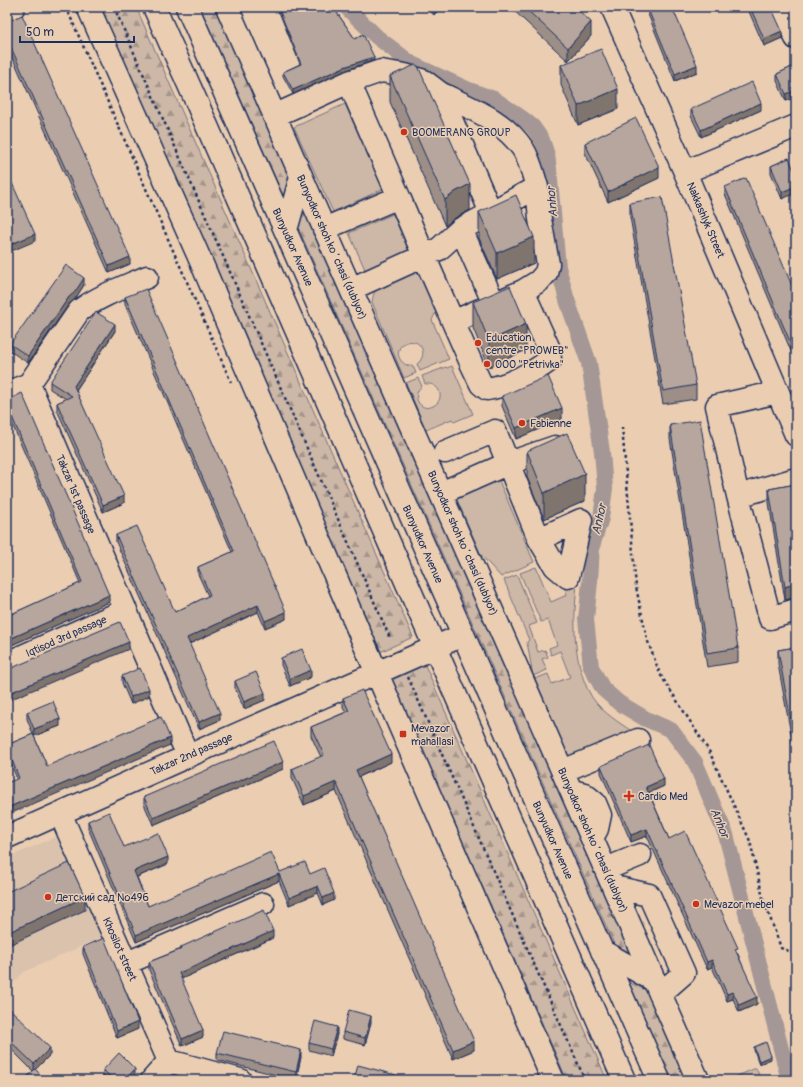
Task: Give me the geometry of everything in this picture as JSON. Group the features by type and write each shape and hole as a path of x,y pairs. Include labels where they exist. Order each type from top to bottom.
{"street":[{"path":"88,7 199,257 376,673 553,1080"},
{"path":"154,7 197,102 624,1080"},
{"name":"Bunyudkor Avenue","path":"188,7 659,1080"},
{"name":"Bunyodkor shoh koʻchasi (dublyor)","path":"227,7 698,1080"},
{"name":"Nakkashlyk Street","path":"612,7 685,172 796,435"},
{"path":"782,7 796,38"},
{"path":"7,10 13,8"},
{"path":"274,116 349,82 381,71 405,74 424,82 440,93 491,118 511,134 526,155 537,186 540,219 548,264 546,273 539,281 524,291 453,322"},
{"path":"349,82 453,322 481,384 487,389 497,388 535,371 550,360 549,349 524,291"},
{"path":"440,93 491,213"},
{"path":"685,172 796,126"},
{"path":"286,230 301,177"},
{"path":"351,289 439,249 462,229 537,186"},
{"path":"324,229 399,197"},
{"path":"462,229 494,304"},
{"path":"7,393 29,384 79,311 99,298 147,277"},
{"name":"Takzar 1st passage","path":"29,384 188,756"},
{"path":"778,392 717,406 738,496 770,618 796,610"},
{"path":"445,452 496,431 539,539"},
{"path":"441,493 509,463 569,442"},
{"path":"738,496 796,479"},
{"name":"Iqtisod 3rd passage","path":"7,663 126,610"},
{"name":"Takzar 2nd passage","path":"7,837 463,635"},
{"path":"567,782 570,768 638,740"},
{"name":"Khosilot street","path":"60,813 169,1061"},
{"path":"602,951 658,988 684,973 649,895 610,878 640,855"},
{"path":"127,963 263,904"},
{"path":"152,1080 169,1061 240,1080"}],"path":[{"path":"114,7 390,638"},
{"path":"622,427 636,587 647,639 660,674 709,751 750,841 763,898 781,948 796,954"},
{"path":"406,673 585,1080"}],"shaded area":[{"name":"Детский сад №496","path":"62,834 104,936 24,972 7,990 7,858"}],"green space":[{"path":"98,7 136,7 413,637 378,653"},
{"path":"200,7 215,7 291,179 285,200"},
{"path":"345,104 383,189 333,212 294,127"},
{"path":"303,206 636,965 618,953 297,225"},
{"path":"393,214 411,256 367,274 349,233"},
{"path":"418,270 436,312 432,320 449,359 420,371 417,364 423,356 421,347 415,342 410,341 405,343 399,350 399,358 404,364 413,366 416,373 404,378 372,302 378,287"},
{"path":"452,366 473,414 454,422 452,419 426,430 406,383 418,378 422,386 418,390 417,394 418,402 424,407 428,408 437,403 440,392 438,388 430,384 425,384 422,376"},
{"path":"497,476 534,562 501,577 481,555 455,495"},
{"path":"536,567 551,602 567,595 563,584 577,581 575,639 583,679 597,704 622,725 638,735 571,763 535,679 548,674 552,684 570,677 560,651 551,655 549,648 557,645 548,620 541,622 520,573"},
{"path":"517,575 537,623 529,626 538,652 545,650 548,657 542,659 547,670 533,676 527,642 529,640 504,580"},
{"path":"425,665 607,1080 567,1080 392,680"},
{"path":"628,982 648,991 687,1080 672,1080"},
{"path":"756,1068 761,1080 728,1080"}],"building":[{"path":"278,7 333,7 355,39 363,34 374,57 344,67 293,90 283,72 301,64"},
{"path":"524,7 575,7 591,22 568,48"},
{"path":"647,7 672,7 697,65 675,74"},
{"path":"750,7 771,7 782,31 764,39"},
{"path":"22,15 130,257 109,266 10,45 7,46 7,22"},
{"path":"601,49 618,89 578,106 561,65"},
{"path":"415,65 418,66 470,184 455,192 445,200 390,76"},
{"path":"796,65 796,90 786,94 777,74"},
{"path":"752,82 761,103 701,130 691,109"},
{"path":"636,118 659,167 608,192 585,143"},
{"path":"789,158 796,175 796,186 782,192 771,166"},
{"path":"7,172 35,234 7,246"},
{"path":"746,178 796,295 796,356 725,187"},
{"path":"516,195 534,237 497,253 479,212"},
{"path":"662,197 696,385 663,391 630,203"},
{"path":"66,265 84,278 28,356 10,344"},
{"path":"510,286 526,324 489,341 473,302"},
{"path":"146,289 286,612 265,621 258,605 187,638 220,713 199,722 116,535 137,526 175,612 210,595 198,567 234,551 125,297"},
{"path":"96,312 115,324 74,386 124,496 103,505 57,403 72,396 50,382"},
{"path":"548,376 562,408 516,428 502,396"},
{"path":"22,393 109,595 7,640 7,616 82,582 7,405 7,398 12,398"},
{"path":"700,420 738,648 707,653 670,425"},
{"path":"567,433 585,474 544,493 527,451"},
{"path":"796,484 796,584 785,587 769,489"},
{"path":"120,622 129,642 7,694 7,670"},
{"path":"796,647 796,749 778,650"},
{"path":"302,649 311,670 290,679 281,658"},
{"path":"140,668 149,689 131,697 122,676"},
{"path":"256,672 265,693 244,702 235,681"},
{"path":"362,690 391,754 356,770 474,1041 453,1050 336,782 304,796 292,769 324,755 311,727 349,711 343,698"},
{"path":"53,701 60,719 34,729 27,712"},
{"path":"161,717 170,738 7,808 7,783 19,778 7,745 33,734 47,766"},
{"path":"274,741 283,762 153,818 144,797"},
{"path":"649,745 664,779 646,787 669,839 685,831 738,948 735,949 757,997 739,1005 733,992 727,994 712,960 707,962 647,829 631,835 601,766"},
{"path":"109,812 124,847 158,833 168,857 134,871 148,906 271,852 280,872 305,862 310,874 324,868 334,893 323,898 318,886 289,898 279,874 136,935 88,821"},
{"path":"69,863 85,897 7,933 7,892"},
{"path":"264,910 273,931 179,973 203,1030 182,1039 149,962 182,949 181,947"},
{"path":"104,938 138,1022 117,1031 83,947"},
{"path":"7,953 12,964 7,966"},
{"path":"7,1006 50,1048 34,1064 7,1038"},
{"path":"349,1010 371,1016 365,1038 343,1032"},
{"path":"315,1021 337,1027 331,1049 309,1043"},
{"path":"223,1031 301,1050 296,1072 217,1053"},
{"path":"766,1042 771,1056 759,1061 754,1047"},
{"path":"119,1053 135,1069 125,1080 114,1080 103,1070"},
{"path":"358,1065 407,1078 406,1080 354,1080"},
{"path":"35,1069 46,1080 24,1080"}],"waterway":[{"name":"Anhor","path":"346,7 377,37 412,64 469,90 494,99 533,127 542,140 547,155 549,169 558,267 567,300 589,363 602,452 605,488 601,518 592,546 586,619 591,667 603,689 619,703 646,719 671,730 695,762 726,835 789,1080"},
{"name":"Anhor","path":"761,989 765,987"}],"place":[{"name":"BOOMERANG GROUP","path":"404,132"},
{"name":"Education centre \"PROWEB\"","path":"478,343"},
{"name":"ООО \"Petrivka\"","path":"487,364"},
{"name":"Fabienne","path":"522,423"},
{"name":"Mevazor mahallasi","path":"403,734"},
{"name":"Cardio Med","path":"629,796"},
{"name":"Детский сад №496","path":"48,897"},
{"name":"Mevazor mebel","path":"696,904"}]}
